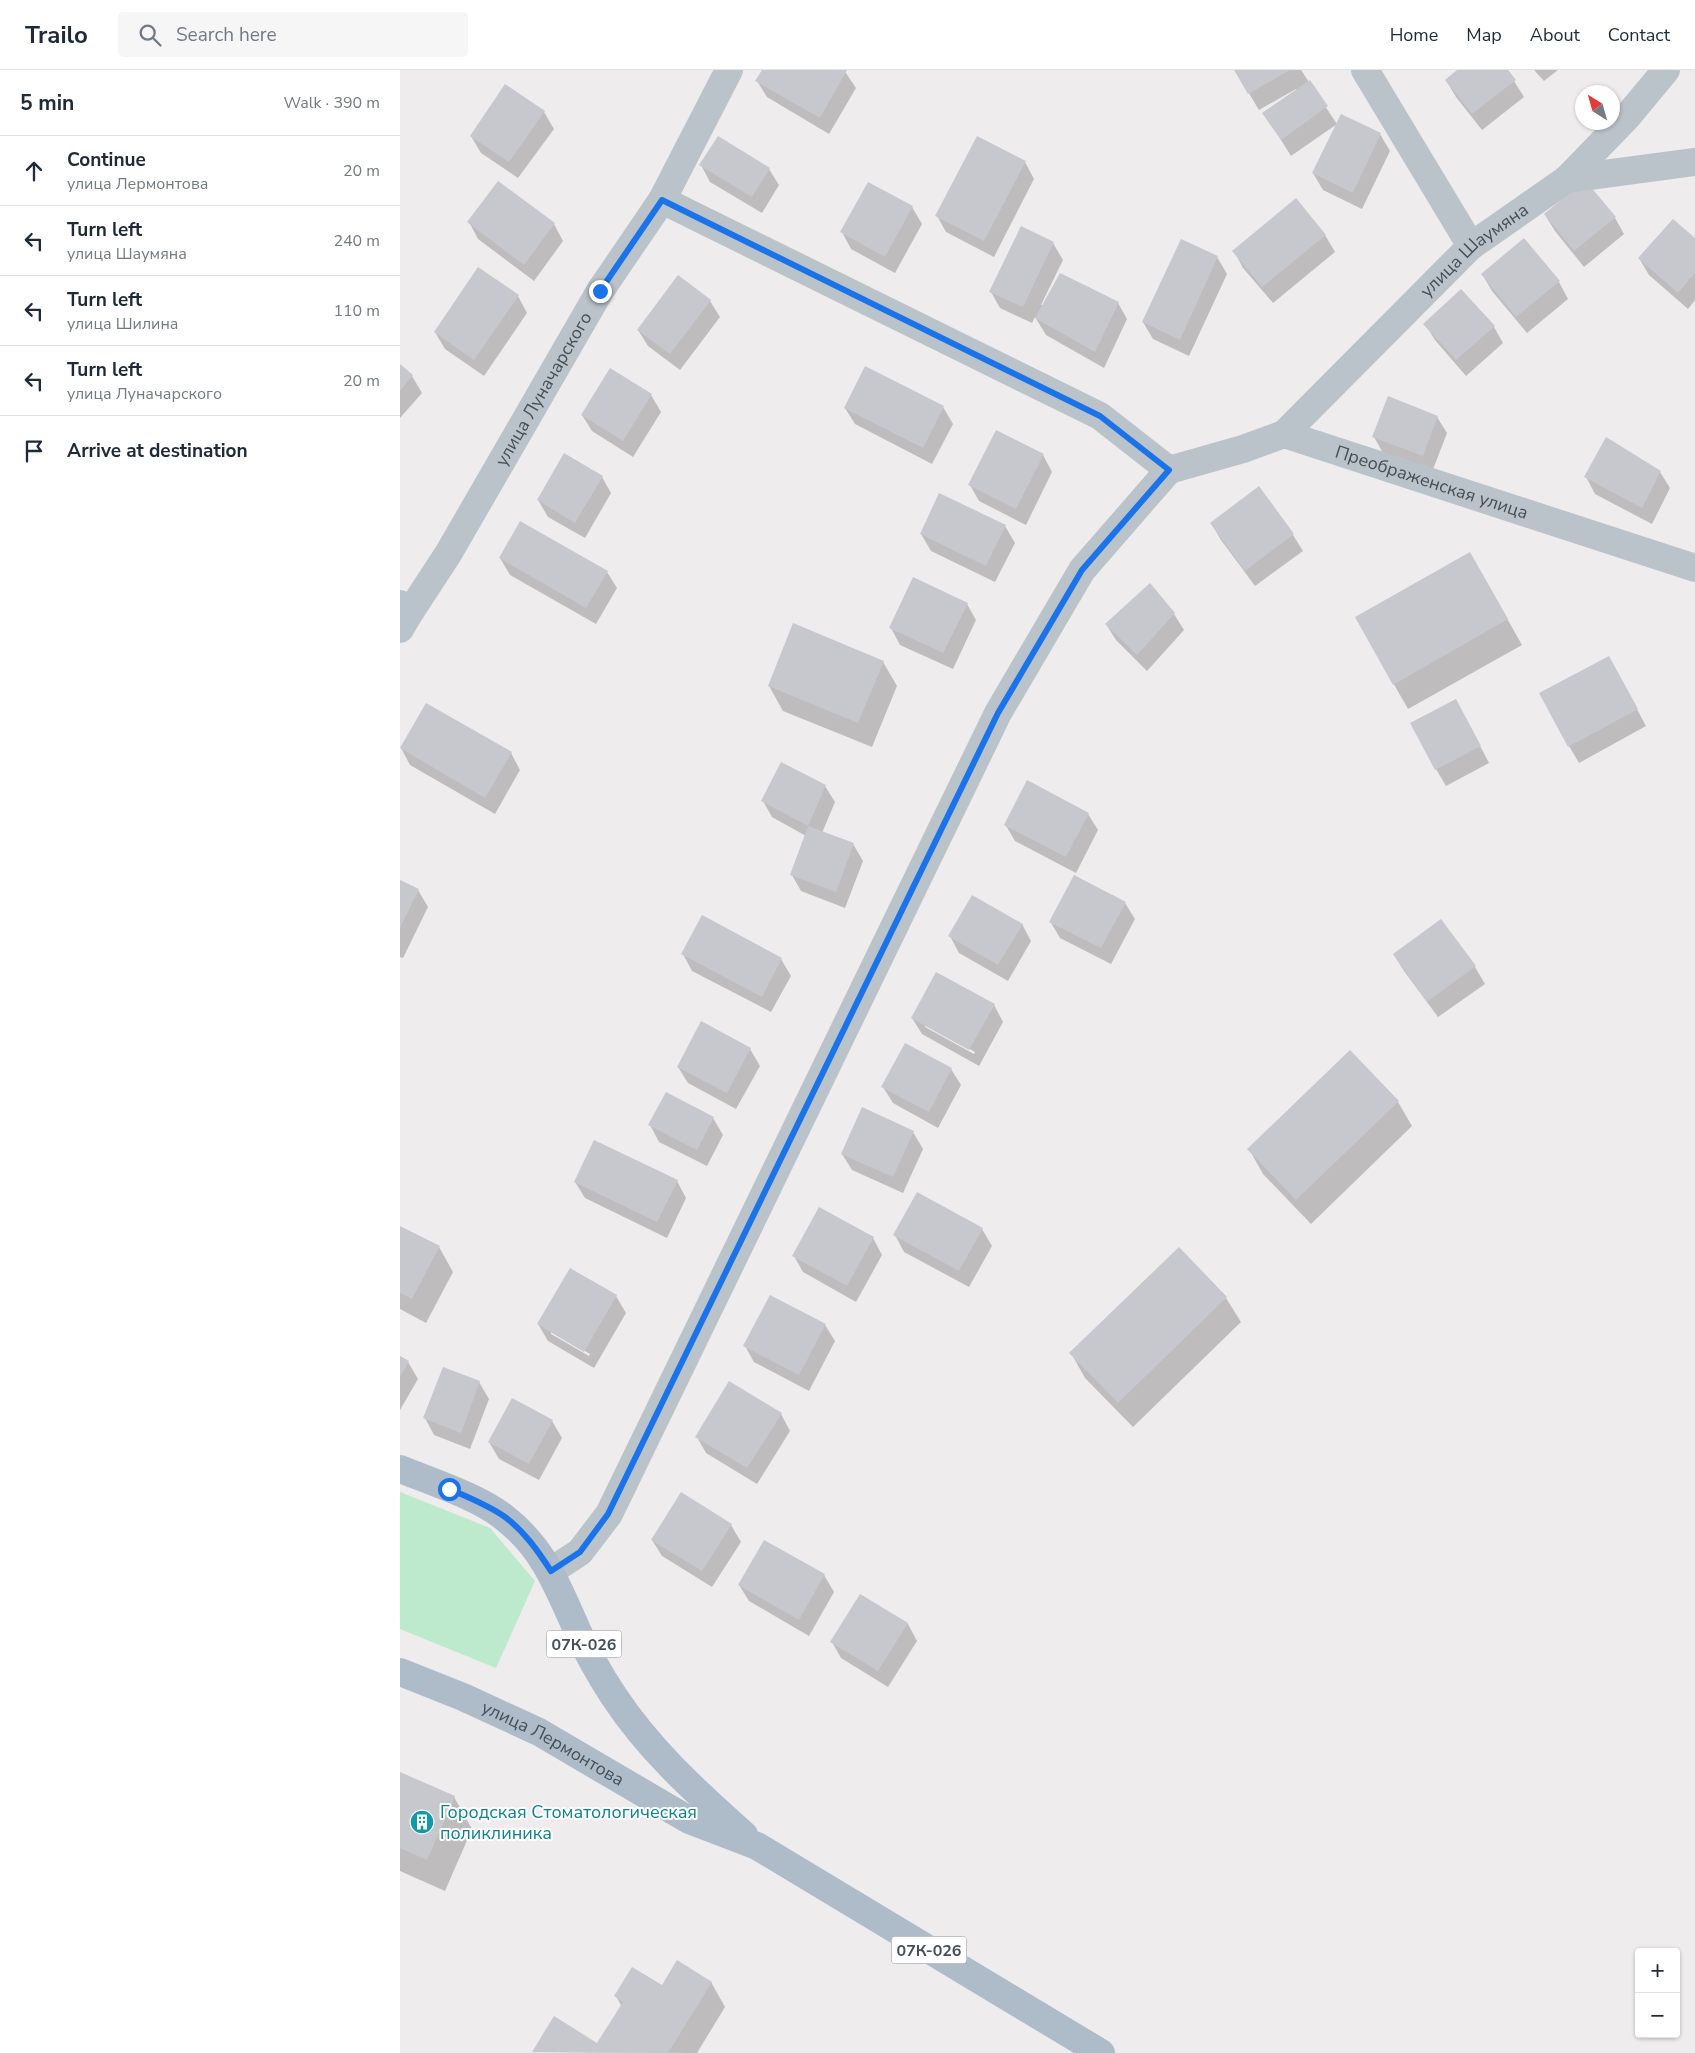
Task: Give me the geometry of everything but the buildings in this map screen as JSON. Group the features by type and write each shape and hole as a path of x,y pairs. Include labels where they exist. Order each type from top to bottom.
{"main road":[{"name":"улица Лермонтова","path":"400,1469 458,1493 505,1518 527,1538 551,1571 593,1662 634,1725 688,1786 756,1846"},
{"name":"улица Лермонтова","path":"400,1672 463,1697 539,1732 689,1820 756,1846 1101,2053"}],"street":[{"name":"улица Луначарского","path":"403,615 448,554 600,291 662,200 729,70"},
{"path":"1365,70 1471,246"},
{"name":"улица Шаумяна","path":"1284,434 1471,246 1567,180 1627,117 1666,70"},
{"path":"1567,180 1695,162"},
{"path":"662,200 1100,416 1169,470"},
{"path":"551,1571 580,1552 608,1514 998,713 1082,570 1169,470 1244,449 1284,434"},
{"name":"Преображенская улица","path":"1284,434 1695,568"}],"green space":[{"path":"400,1492 490,1528 535,1581 496,1668 400,1629"}],"place":[{"name":"Городская Стоматологическая поликлиника","path":"422,1822"}],"route":[{"path":"449,1489 483,1504 505,1518 527,1538 551,1571 580,1552 608,1514 998,713 1082,570 1169,470 1100,416 662,200 600,291"}]}
